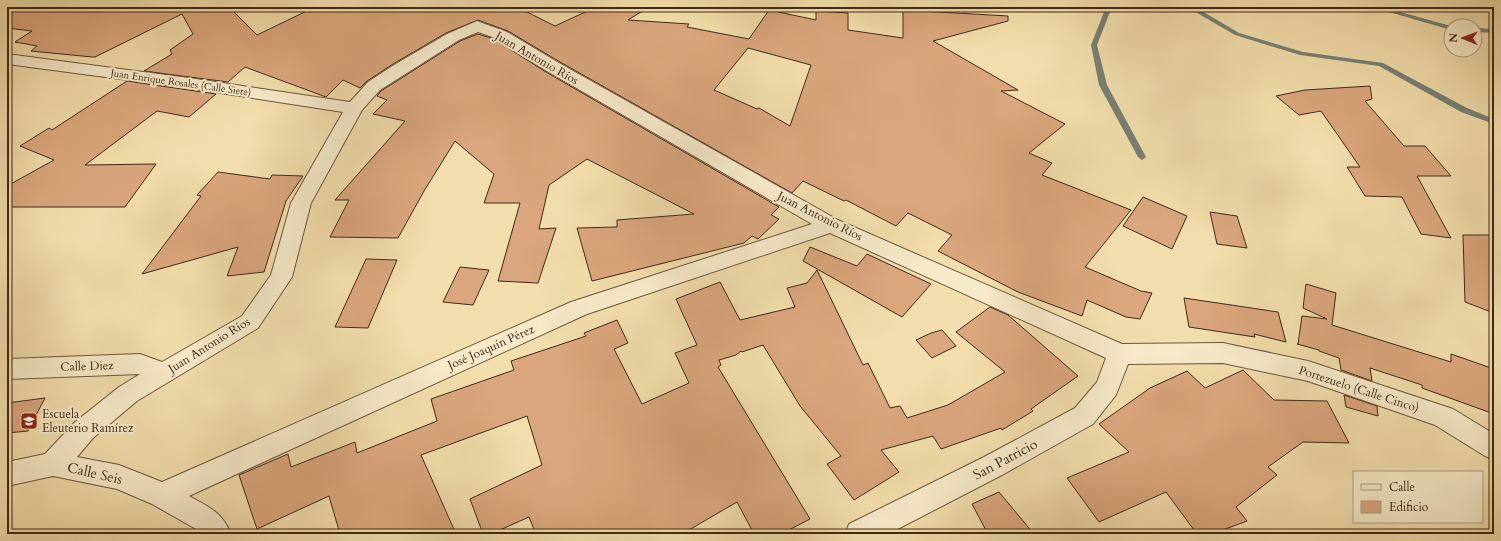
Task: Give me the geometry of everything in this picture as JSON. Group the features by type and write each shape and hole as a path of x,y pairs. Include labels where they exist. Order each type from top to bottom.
{"street":[{"name":"Juan Antonio Ríos","path":"53,464 84,430 128,394 250,322 281,277 301,203 354,108 374,86 453,37 477,26 501,35 553,67 831,224 1120,354"},
{"name":"Juan Enrique Rosales (Calle Siete)","path":"7,59 189,83 354,108"},
{"name":"José Joaquín Pérez","path":"162,495 579,308 831,224"},
{"name":"Portezuelo (Calle Cinco)","path":"1120,354 1223,353 1308,371 1444,417 1494,448"},
{"name":"San Patricio","path":"860,534 993,466 1084,416 1107,388 1120,354"},
{"name":"Calle Diez","path":"7,369 140,364 164,373"},
{"name":"Calle Seis","path":"7,474 53,464 119,477 162,495 206,520 217,534"}],"building":[{"path":"7,7 229,7 257,35 315,7 517,7 555,26 596,7 649,7 628,20 689,24 687,27 749,39 769,10 816,20 816,11 848,13 848,30 903,38 903,10 1008,16 1008,21 933,41 1018,90 1001,91 1065,124 1029,153 1052,163 1042,175 1131,210 1085,267 1141,291 1152,293 1140,319 1126,317 1087,300 1082,316 1018,292 938,251 952,235 908,213 896,226 846,200 844,201 803,181 792,193 508,31 478,20 446,33 393,64 367,81 360,88 343,80 326,97 245,67 228,82 144,71 172,54 170,50 193,34 182,14 95,57 31,51 37,46 15,42 32,31 7,28","holes":["748,48 811,65 790,126 759,108 757,109 714,90"]},
{"path":"478,34 494,39 546,72 779,207 771,215 779,219 758,239 752,236 744,243 592,281 577,228 617,227 617,220 694,214 587,159 549,185 539,229 556,228 538,283 498,281 520,203 484,203 494,174 455,141 424,191 398,238 330,237 349,200 335,200 405,121 373,114 387,100 377,96 381,91 460,41"},
{"path":"127,81 216,94 189,117 157,111 85,165 156,164 125,207 7,207 7,186 54,160 20,146 49,128 52,130"},
{"path":"1370,86 1372,99 1365,101 1404,146 1425,146 1451,176 1417,176 1451,238 1421,234 1402,197 1365,196 1347,167 1360,167 1321,111 1299,115 1276,96 1305,90"},
{"path":"218,172 270,179 272,175 303,176 286,201 264,272 227,276 238,247 142,274 201,196 197,195"},
{"path":"1143,197 1187,216 1172,249 1123,226"},
{"path":"1210,212 1237,216 1247,248 1217,244"},
{"path":"1463,235 1494,235 1494,313 1465,302"},
{"path":"810,247 857,266 867,254 931,284 902,317 803,261"},
{"path":"366,259 397,260 368,328 335,327"},
{"path":"460,267 489,270 473,305 443,302"},
{"path":"817,270 863,365 868,363 890,408 900,406 907,418 948,405 1005,372 956,332 990,307 1008,315 1078,376 1031,409 1033,411 1002,430 1001,428 941,449 933,436 881,450 899,472 854,500 827,464 841,456 800,406 763,345 742,352 741,351 736,355 719,360 721,365 718,367 810,519 781,534 754,534 737,502 682,534 536,534 529,517 491,534 483,534 470,499 542,465 527,416 421,455 456,534 340,534 329,496 257,529 239,475 288,454 291,467 355,442 357,453 437,421 431,399 514,370 511,361 586,336 584,333 617,320 628,343 614,349 642,404 689,383 675,353 697,345 676,299 720,282 740,320 795,307 787,288 807,283"},
{"path":"1306,284 1336,293 1332,325 1451,362 1451,354 1494,369 1494,414 1422,388 1422,385 1370,368 1372,381 1341,370 1339,358 1319,350 1297,344 1302,316 1327,319 1303,308"},
{"path":"1184,298 1278,312 1286,342 1254,334 1255,337 1189,327"},
{"path":"942,330 956,346 932,358 916,340"},
{"path":"1243,370 1274,400 1327,401 1349,443 1303,442 1268,467 1277,475 1236,507 1247,521 1212,534 1197,534 1166,492 1099,522 1067,478 1129,452 1099,424 1150,388 1187,371 1205,388"},
{"path":"1344,395 1377,406 1378,416 1346,407"},
{"path":"45,398 28,431 7,433 7,403"},
{"path":"999,492 1034,534 988,534 972,504"}],"waterway":[{"path":"1109,7 1094,45 1103,85 1142,157"},
{"path":"1190,7 1237,34 1302,54 1381,64 1464,110 1494,122"},
{"path":"1375,7 1443,26"},
{"path":"1483,30 1494,31"}],"place":[{"name":"Escuela Eleuterio Ramírez","path":"29,421"}]}
